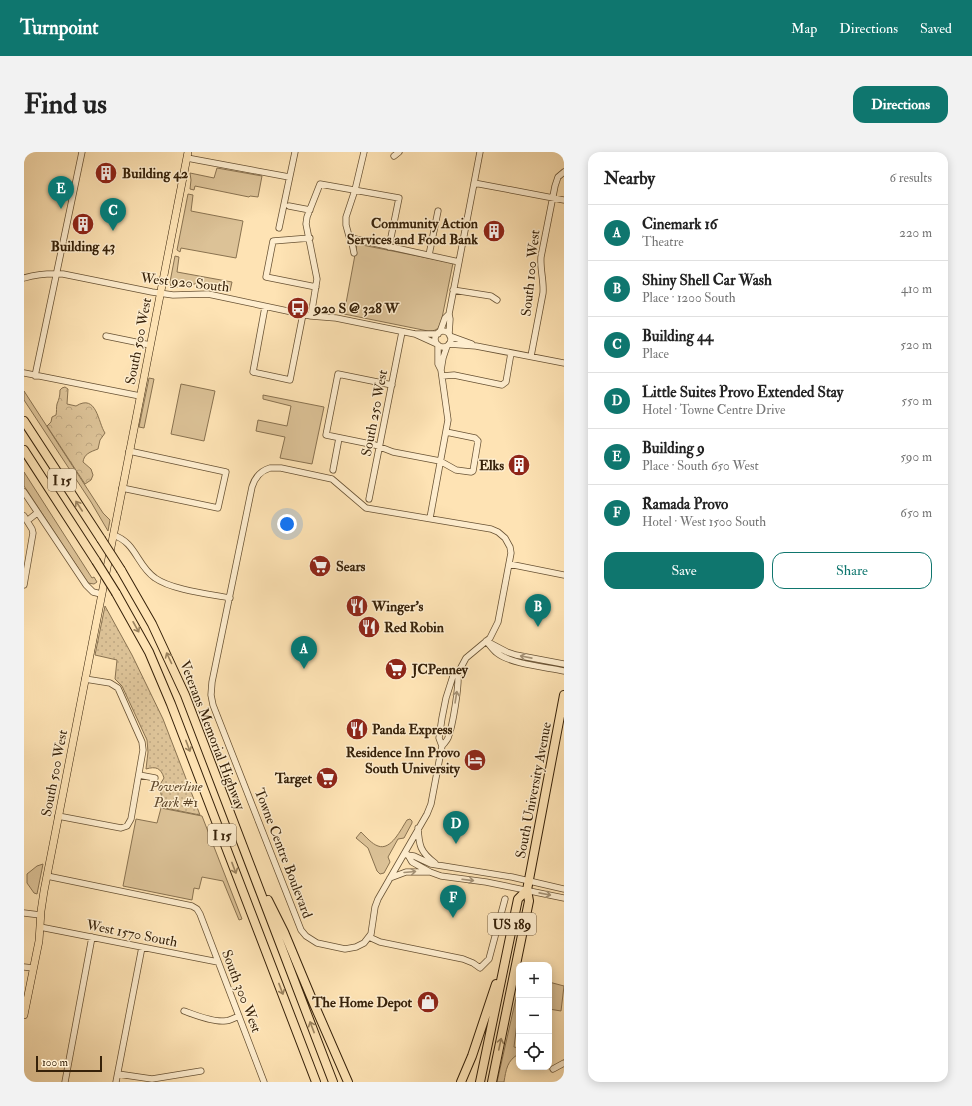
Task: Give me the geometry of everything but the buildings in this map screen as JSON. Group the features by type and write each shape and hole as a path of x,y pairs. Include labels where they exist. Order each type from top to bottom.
{"highway":[{"name":"Veterans Memorial Highway","path":"24,421 121,570 152,624 173,666 333,1082"},
{"name":"Veterans Memorial Highway","path":"24,450 116,593 148,652 172,704 316,1082"},
{"name":"South University Avenue","path":"492,1082 529,901 527,890 528,881 564,695"},
{"path":"244,850 284,932 348,1082"},
{"name":"South University Avenue","path":"480,1082 504,960 518,899 527,890"},
{"path":"461,1082 472,1056 504,960"}],"main road":[{"name":"South 500 West","path":"24,1015 58,816 188,155"}],"street":[{"path":"35,376 82,152"},
{"path":"279,228 295,152"},
{"path":"354,253 351,238 346,226 346,217 355,190 364,152"},
{"path":"441,373 443,358 451,341 449,314 480,152"},
{"path":"188,155 289,177"},
{"name":"South 100 West","path":"531,356 544,286 540,267 541,257 556,182 564,172"},
{"path":"474,182 564,200"},
{"path":"311,316 317,276 306,224 320,184 399,198 389,247"},
{"path":"289,206 310,210"},
{"path":"429,255 438,211"},
{"path":"310,238 272,241 266,277 316,287"},
{"path":"351,238 459,262"},
{"name":"West 920 South","path":"24,278 39,274 56,273 160,294 208,294 311,316 336,318 402,332 415,334 439,333"},
{"path":"453,290 491,296 497,300"},
{"path":"266,307 253,372 290,380 302,314"},
{"path":"430,518 446,432 447,414 441,373 438,364 438,345 436,340 445,318 449,314"},
{"name":"South 250 West","path":"369,499 402,332"},
{"path":"439,333 444,332 476,346"},
{"name":"West 920 South","path":"415,334 438,345"},
{"path":"106,336 150,345"},
{"path":"438,345 441,347 448,345 476,346 564,363"},
{"path":"441,373 502,385 506,382 511,353"},
{"path":"24,374 140,396"},
{"path":"392,384 338,374 326,435 380,447 392,452 440,461 456,470 472,471 477,439 446,432"},
{"path":"333,470 339,438"},
{"path":"122,488 218,508 226,472 130,451"},
{"name":"Towne Centre Boulevard","path":"281,468 328,478 336,482 356,501 366,508 399,515 430,518 488,528 498,532 505,538 510,547 511,556 498,622 494,632 466,658 458,673 453,676 445,702 439,738 442,746 432,800 406,854 390,878 375,907 373,924 369,937 360,946 352,949 323,945 312,941 306,936 298,924 211,695 212,682 252,487 257,476 266,469 281,468"},
{"path":"24,492 86,585 93,592 101,594"},
{"path":"24,584 34,533 26,518 37,513"},
{"path":"113,535 127,542 151,576 164,583 180,588 230,598"},
{"path":"509,564 564,575"},
{"path":"486,641 504,658 564,671"},
{"path":"486,641 516,655 564,664"},
{"path":"442,746 448,738 452,720 458,685 458,673"},
{"path":"58,816 118,828 127,826 131,819 143,755 142,742 119,691 113,684 85,679"},
{"path":"139,775 155,778"},
{"path":"418,827 421,848 424,854 438,866"},
{"path":"406,854 438,866 477,870 564,889"},
{"path":"406,854 412,862 430,872 451,878 486,882 564,898"},
{"path":"390,878 406,872 430,872"},
{"name":"South 300 West","path":"47,876 184,904 197,909 264,1082"},
{"path":"369,937 377,942 463,959 480,968 489,959 505,899"},
{"path":"24,913 40,915"},
{"name":"West 1570 South","path":"40,927 218,962"},
{"path":"65,1082 92,937"},
{"path":"116,1082 142,947"},
{"path":"24,967 33,968"},
{"path":"184,1011 198,1016 222,1021 230,1020 239,1016"},
{"path":"552,1069 564,1063"},
{"path":"118,1074 152,1079 201,1071"}],"green space":[{"path":"217,168 262,176 258,197 249,197 195,186 194,190 190,189 190,173 214,178"},
{"path":"188,194 193,195 191,211 243,221 236,258 181,248 180,252 177,250"},
{"path":"357,244 453,263 441,323 437,329 428,331 344,314"},
{"path":"175,256 179,257 177,272 232,282 230,291 210,287 200,283 177,287 171,286 170,282"},
{"path":"149,378 154,379 144,428 139,427"},
{"path":"181,384 215,391 204,441 171,434"},
{"path":"65,387 68,389 67,404 76,406 83,403 88,403 93,406 105,433 100,440 98,449 92,451 84,459 83,462 91,469 93,475 91,480 85,484 47,426 51,422 52,417 56,415 60,390"},
{"path":"24,391 103,513 110,520 108,531 91,502 24,400"},
{"path":"263,395 324,407 312,464 280,458 285,437 256,431 258,420 287,426 291,406 263,399"},
{"path":"24,472 92,578 94,577 97,582 94,584 88,583 24,486"},
{"name":"Powerline Park #1","path":"105,606 132,655 163,719 200,815 160,807 162,798 159,786 164,778 158,769 146,769 148,752 147,740 122,686 115,679 117,660 95,655"},
{"path":"161,808 202,816 242,919 239,920 223,881 202,877 199,889 194,888 192,900 123,886 136,819 157,823"},
{"path":"410,819 412,823 404,838 398,839 388,857 390,862 384,873 380,874 377,871 368,848 356,838 361,832 376,845 383,847 399,834 407,820"},
{"path":"43,864 37,894 34,893 27,883 27,874 37,866"},
{"path":"552,983 564,986 561,1011 552,1010"},
{"path":"516,998 516,1031 514,1047 516,1047 516,1056 506,1069 504,1082 497,1082"}],"place":[{"name":"Building 42","path":"106,173"},
{"name":"Building 9","path":"61,209"},
{"name":"Building 43","path":"83,224"},
{"name":"Building 44","path":"113,231"},
{"name":"Community Action Services and Food Bank","path":"494,231"},
{"name":"920 S @ 328 W","path":"298,308"},
{"name":"Elks","path":"519,465"},
{"name":"Sears","path":"320,566"},
{"name":"Winger's","path":"357,606"},
{"name":"Red Robin","path":"369,627"},
{"name":"Shiny Shell Car Wash","path":"538,627"},
{"name":"Cinemark 16","path":"304,669"},
{"name":"JCPenney","path":"396,669"},
{"name":"Panda Express","path":"357,729"},
{"name":"Residence Inn Provo South University","path":"475,760"},
{"name":"Target","path":"327,778"},
{"name":"Little Suites Provo Extended Stay","path":"456,844"},
{"name":"Ramada Provo","path":"453,918"},
{"name":"The Home Depot","path":"428,1002"}]}
